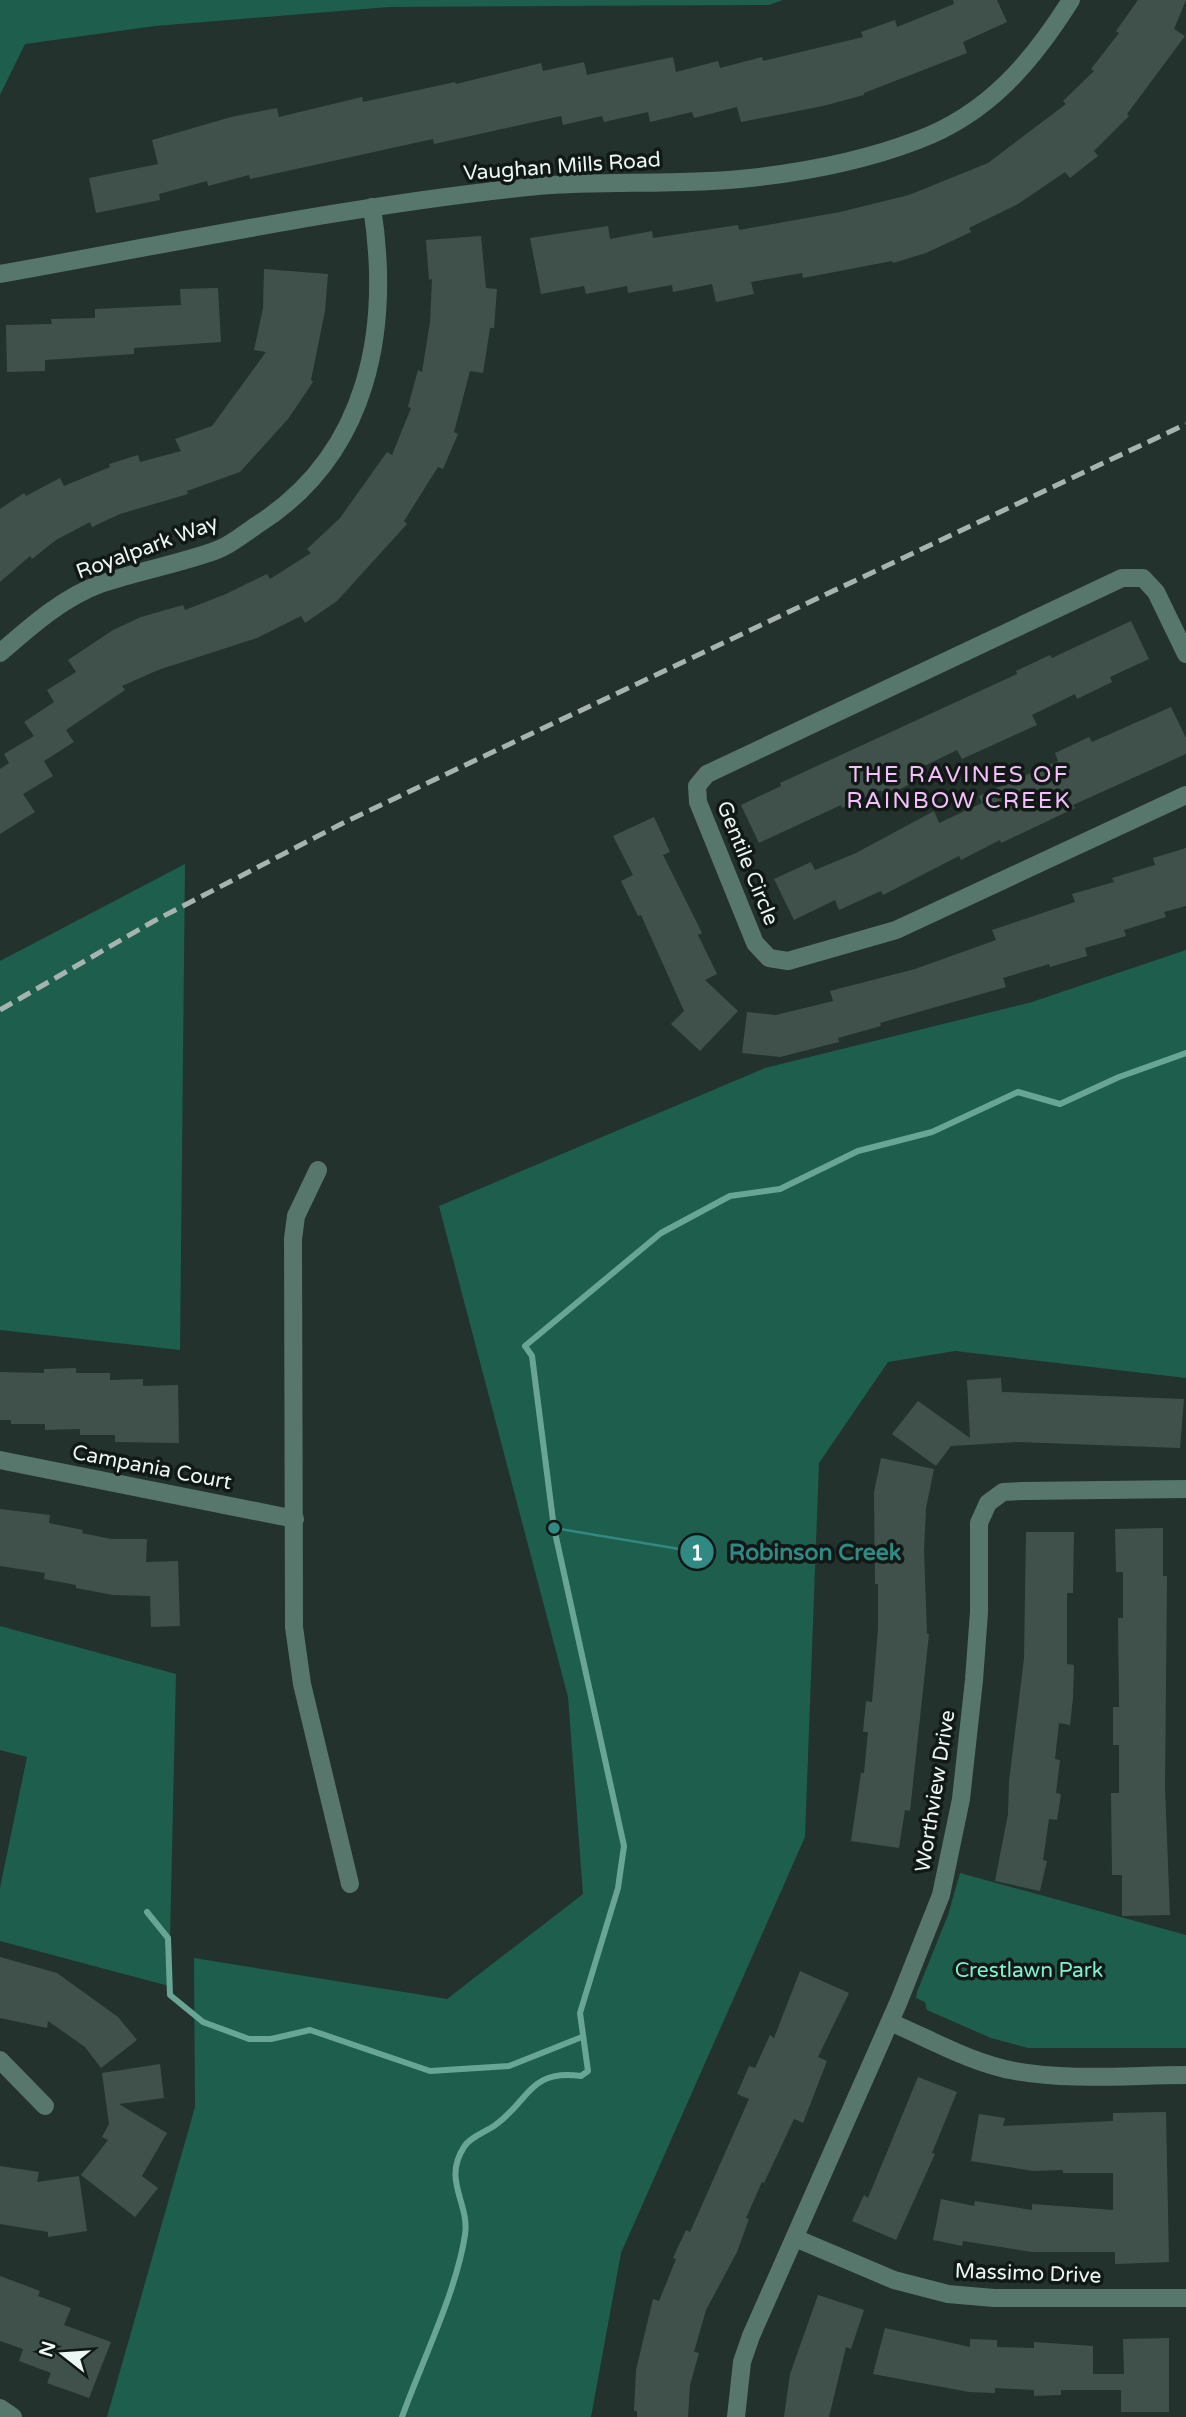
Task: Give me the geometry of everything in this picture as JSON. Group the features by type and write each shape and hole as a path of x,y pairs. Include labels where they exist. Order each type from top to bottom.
{"street":[{"name":"Vaughan Mills Road","path":"0,275 372,207 540,186 751,178 857,159 918,140 966,118 998,94 1044,44 1071,0"},
{"name":"Royalpark Way","path":"0,653 45,615 98,585 219,549 277,512 314,477 359,407 372,356 378,244 372,207"},
{"name":"Gentile Circle","path":"1186,654 1156,592 1143,578 1122,578 707,774 697,786 698,802 755,943 769,958 788,961 897,930 1186,795"},
{"path":"318,1170 296,1216 293,1238 294,1627 302,1684 350,1884"},
{"name":"Campania Court","path":"0,1460 295,1519"},
{"name":"Worthview Drive","path":"736,2417 741,2362 926,1939 953,1840 974,1680 979,1612 979,1523 988,1503 1003,1492 1186,1489"},
{"path":"890,2022 965,2055 1013,2071 1040,2075 1186,2075"},
{"path":"0,2060 45,2106"},
{"name":"Massimo Drive","path":"795,2238 894,2280 948,2294 994,2298 1186,2298"},
{"path":"0,2408 13,2417"}],"green space":[{"path":"0,0 783,0 769,5 389,7 155,26 25,44 0,95"},
{"path":"185,864 180,1350 0,1330 0,961"},
{"path":"1186,950 1186,1378 955,1351 888,1362 819,1463 805,1837 621,2253 591,2417 107,2417 195,2107 194,1958 447,1999 583,1894 568,1697 439,1206 765,1068 1032,1002"},
{"path":"0,1626 176,1674 169,1986 0,1941 0,1888 27,1757 0,1750"},
{"name":"Crestlawn Park","path":"960,1873 1186,1935 1186,2048 1028,2048 991,2038 927,2010 925,2002 916,1998 917,1992 948,1915"}],"building":[{"path":"953,0 997,0 1007,22 963,42 967,53 864,95 823,106 741,122 737,107 694,118 692,112 650,122 648,112 604,122 602,116 563,125 561,116 434,144 433,139 250,179 249,175 208,186 207,181 159,194 160,200 96,213 89,178 158,164 152,140 231,117 277,108 279,117 362,97 363,102 455,82 456,84 541,63 543,71 584,62 587,75 673,57 676,72 718,61 720,68 762,57 763,61 863,37 861,32 895,20 897,27 954,4"},
{"path":"1138,0 1186,0 1174,29 1185,36 1127,114 1129,116 1094,151 1098,156 1070,178 1065,172 1018,204 969,228 971,232 926,253 893,263 892,261 803,278 802,273 751,282 754,294 716,302 712,284 673,292 672,285 628,293 627,286 586,294 584,286 541,294 530,238 608,226 610,239 652,231 653,238 738,225 739,230 840,212 909,195 988,163 1066,104 1063,101 1094,71 1091,69 1119,33 1116,31"},
{"path":"481,236 486,288 497,289 494,328 490,328 483,373 470,371 454,432 458,434 443,469 438,467 404,521 407,524 337,601 305,623 301,616 257,638 158,670 122,686 125,690 66,730 74,742 44,761 53,776 23,794 35,812 0,834 0,769 9,763 4,754 34,736 24,722 54,702 47,690 76,672 68,660 113,630 141,617 183,605 185,610 267,574 270,579 311,553 307,549 340,518 387,452 392,455 411,408 408,407 418,370 422,372 430,322 432,279 429,280 426,240"},
{"path":"264,269 328,274 325,311 311,380 313,382 288,419 240,472 187,491 188,494 120,514 92,527 90,522 56,540 32,559 30,556 0,582 0,509 24,493 26,496 60,478 64,486 110,467 109,464 138,455 140,462 181,451 175,439 212,426 266,352 254,350 263,308"},
{"path":"218,288 221,342 134,348 134,354 45,360 45,371 7,372 6,325 52,324 51,319 95,318 95,309 181,305 180,289"},
{"path":"1131,621 1149,659 1110,677 1112,682 1077,699 1075,694 1032,715 1037,725 962,759 957,750 914,771 918,780 884,797 881,790 842,808 841,805 759,843 741,805 781,786 780,783 1017,674 1016,671 1050,655 1052,658"},
{"path":"1171,707 1186,738 1186,754 1073,805 1075,808 1001,843 1000,840 961,860 959,856 883,895 881,891 839,910 835,900 794,920 774,879 811,862 815,870 856,853 934,811 939,823 982,803 979,796 1058,761 1055,753 1089,737 1092,742"},
{"path":"654,817 670,852 663,855 702,933 698,935 717,974 705,980 738,1011 700,1051 671,1024 684,1011 641,915 638,916 621,881 633,875 613,836"},
{"path":"1186,848 1186,906 1164,912 1166,917 1124,930 1126,936 1085,948 1087,956 1003,978 1006,987 880,1023 881,1026 838,1038 839,1042 780,1057 742,1053 747,1012 776,1015 833,1001 830,991 915,969 996,940 992,930 1075,902 1072,894 1114,882 1112,878 1155,865 1153,858"},
{"path":"76,1368 76,1373 110,1373 110,1380 143,1379 143,1386 178,1385 179,1443 115,1442 115,1435 80,1435 80,1429 45,1430 45,1424 11,1424 11,1420 0,1420 0,1372 44,1373 44,1369"},
{"path":"1001,1378 1002,1392 1184,1399 1180,1448 1017,1442 951,1446 936,1466 892,1434 918,1401 970,1438 967,1380"},
{"path":"881,1458 934,1469 926,1508 924,1550 929,1634 910,1811 905,1810 899,1848 851,1841 861,1773 864,1773 868,1732 863,1732 866,1701 872,1702 878,1629 874,1492"},
{"path":"0,1509 50,1515 49,1523 111,1539 147,1539 146,1562 178,1561 180,1626 151,1627 150,1596 113,1595 76,1588 76,1585 44,1579 45,1573 0,1566"},
{"path":"1163,1528 1163,1576 1167,1576 1165,1788 1170,1915 1122,1916 1122,1875 1112,1875 1111,1793 1119,1793 1119,1745 1113,1745 1113,1707 1119,1707 1118,1618 1123,1618 1123,1572 1116,1572 1115,1529"},
{"path":"1026,1532 1074,1532 1073,1593 1067,1593 1067,1664 1074,1665 1073,1698 1070,1725 1059,1723 1055,1759 1060,1760 1056,1793 1061,1794 1057,1820 1049,1819 1043,1860 1047,1861 1040,1891 995,1881 1008,1814 1009,1782 1024,1658"},
{"path":"0,1957 57,1973 118,2017 137,2040 101,2068 85,2047 48,2021 47,2028 0,2018"},
{"path":"800,1971 849,1993 818,2057 827,2061 803,2123 794,2119 764,2183 762,2182 746,2218 749,2219 737,2252 706,2310 694,2352 699,2353 690,2385 688,2417 637,2417 637,2411 634,2411 636,2370 653,2299 659,2301 676,2259 673,2258 686,2230 690,2232 749,2099 737,2094 749,2066 755,2068 770,2035 774,2038"},
{"path":"160,2064 164,2098 119,2104 167,2133 142,2176 158,2188 135,2217 81,2175 108,2140 102,2137 109,2124 102,2073"},
{"path":"918,2077 957,2092 932,2153 935,2154 896,2240 852,2221 864,2195 868,2198"},
{"path":"1166,2112 1169,2262 1115,2264 1115,2252 1032,2252 963,2241 962,2246 933,2240 941,2199 974,2206 975,2201 1032,2210 1032,2204 1113,2210 1113,2173 1033,2171 971,2161 979,2114 1005,2118 1003,2126 1113,2121 1113,2113"},
{"path":"0,2166 39,2172 37,2182 79,2176 87,2231 48,2237 48,2232 0,2224"},
{"path":"0,2276 40,2291 38,2296 71,2308 64,2325 111,2342 89,2398 47,2383 51,2373 19,2361 23,2349 0,2341"},
{"path":"818,2295 864,2310 851,2349 846,2347 829,2417 784,2417 790,2374"},
{"path":"885,2328 970,2347 970,2339 997,2340 997,2347 1034,2348 1034,2342 1093,2346 1093,2374 1124,2374 1123,2339 1169,2338 1169,2412 1121,2412 1121,2390 1061,2390 1061,2395 1034,2396 1034,2390 995,2388 995,2393 969,2392 873,2374"}],"waterway":[{"path":"402,2417 461,2257 465,2223 456,2171 464,2147 506,2116 540,2082 550,2077 581,2076 588,2071 580,2013 618,1888 624,1846 554,1528 532,1356 525,1346 661,1233 730,1196 780,1189 858,1151 932,1132 1018,1092 1060,1104 1119,1077 1186,1053"},
{"path":"147,1912 168,1938 170,1995 203,2022 249,2039 271,2039 310,2030 430,2071 509,2066 582,2037"}],"railway":[{"path":"0,1010 154,921 345,822 1186,424"}],"place":[{"name":"Robinson Creek","path":"554,1528"}],"district":[{"name":"THE RAVINES OF RAINBOW CREEK","path":"959,787"}]}
